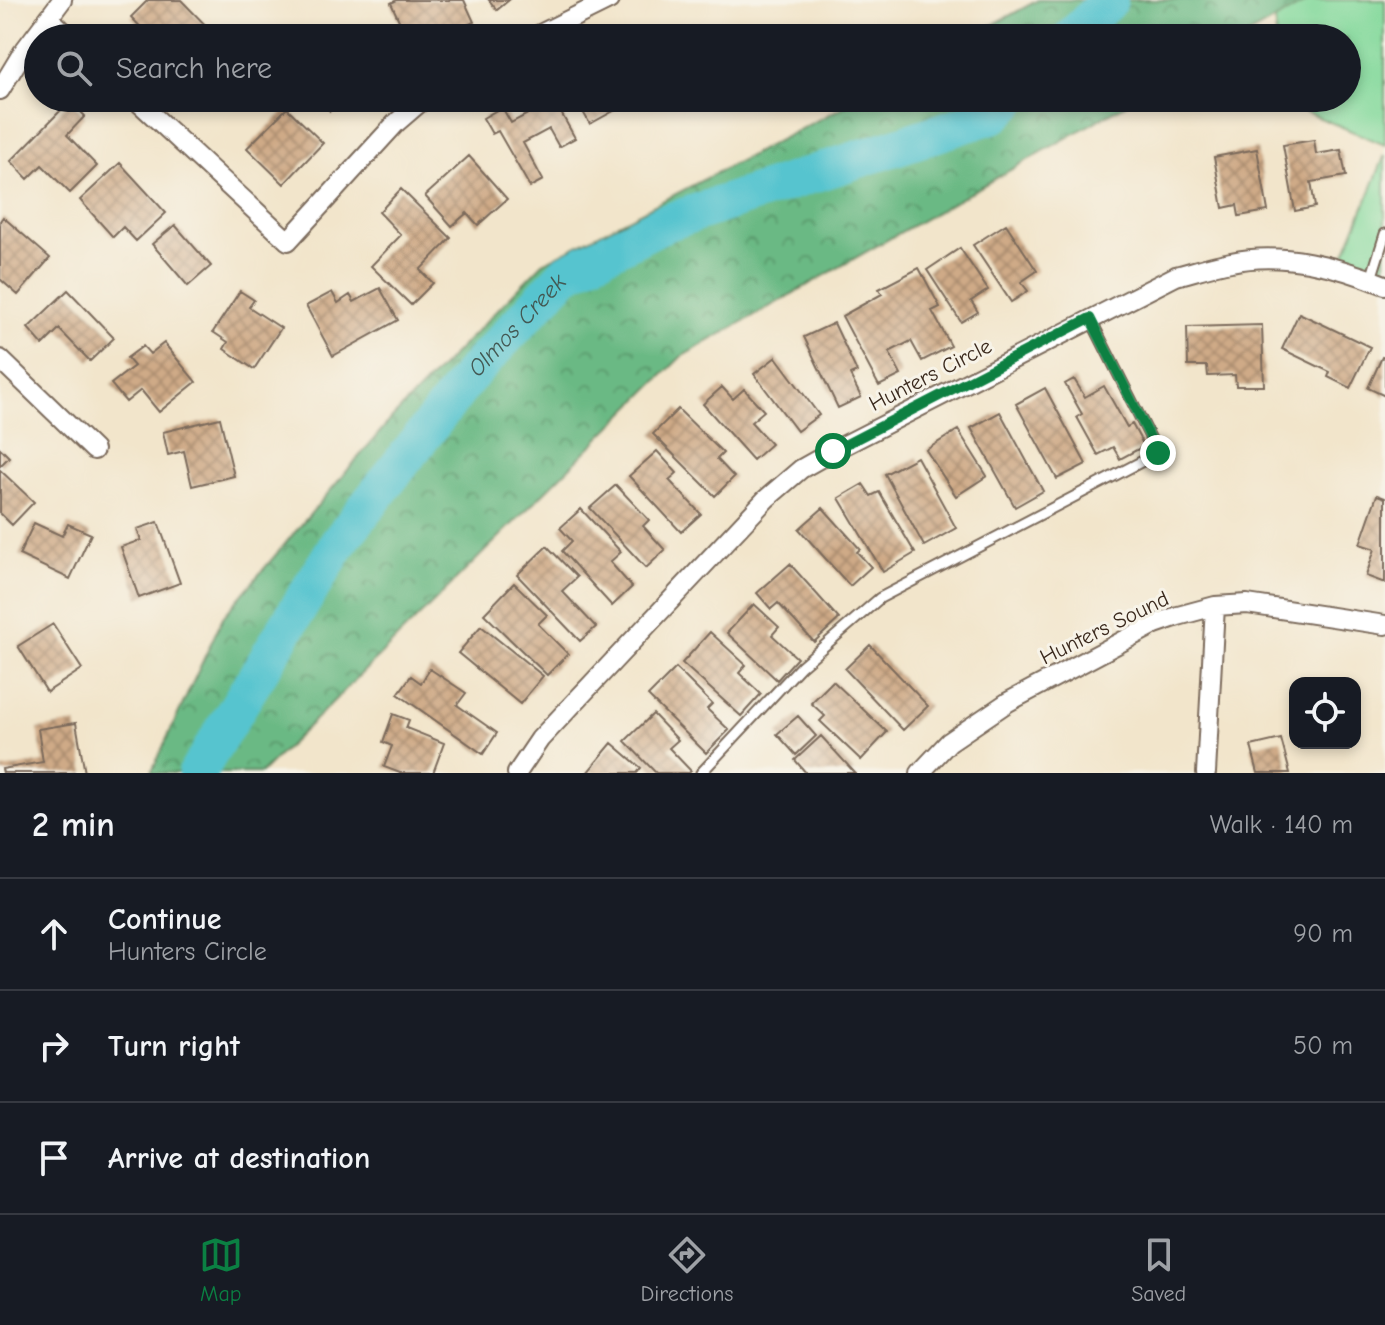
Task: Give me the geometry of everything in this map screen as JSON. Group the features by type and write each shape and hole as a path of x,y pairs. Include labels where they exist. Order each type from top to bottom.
{"street":[{"path":"44,24 62,0"},
{"path":"560,24 609,0"},
{"path":"49,18 55,24"},
{"path":"0,90 24,51"},
{"path":"149,112 288,241 409,112"},
{"name":"Hunters Circle","path":"517,773 540,739 766,499 801,469 1176,276 1233,261 1271,259 1308,261 1378,282"},
{"path":"0,359 94,450"},
{"name":"Hunters Sound","path":"920,773 949,742 1008,702 1155,624 1178,616 1215,606 1247,604 1385,625"},
{"path":"1206,773 1215,606"}],"lane":[{"path":"1378,282 1385,234"},
{"path":"701,773 801,666 880,598 1158,453 1090,318"}],"green space":[{"path":"1038,0 1310,0 1268,24 994,24"},
{"path":"1310,0 1385,0 1385,145 1306,112 1361,112 1361,24 1275,24 1275,20"},
{"path":"833,112 1112,112 681,357 261,773 151,773 223,617 391,419 543,263"},
{"path":"1385,155 1385,273 1344,256"}],"building":[{"path":"148,0 181,0 204,24 138,24 131,17"},
{"path":"397,0 464,0 474,22 401,24 391,3"},
{"path":"489,0 509,0 497,10"},
{"path":"59,112 81,112 85,116 67,135 97,166 70,193 42,165 28,179 11,161"},
{"path":"283,112 291,112 323,143 284,184 247,148"},
{"path":"493,112 505,112 511,123 532,112 561,112 575,138 559,147 549,129 523,143 543,180 530,187 498,131 492,134 483,118"},
{"path":"583,112 612,112 590,124"},
{"path":"1314,140 1316,154 1341,150 1346,176 1311,182 1315,207 1295,211 1283,145"},
{"path":"1257,149 1268,211 1239,216 1237,205 1223,208 1214,157"},
{"path":"469,156 507,199 478,225 467,213 452,226 425,196"},
{"path":"120,163 166,213 136,241 123,227 113,237 80,200"},
{"path":"401,189 451,238 420,270 433,283 411,305 371,266 401,235 379,212"},
{"path":"3,217 50,258 18,295 0,279 0,221"},
{"path":"1006,224 1037,271 1021,282 1028,291 1011,302 973,245"},
{"path":"175,225 211,266 188,286 152,244"},
{"path":"960,248 988,290 971,301 978,312 961,322 927,270"},
{"path":"919,268 940,307 932,311 951,346 922,361 911,341 889,352 901,375 879,386 842,316 882,294 879,289"},
{"path":"380,288 398,320 333,356 306,306 332,292 338,303 350,295 354,302"},
{"path":"68,290 114,338 90,361 59,329 43,345 28,328"},
{"path":"240,291 254,300 249,307 281,328 254,369 224,349 228,342 213,332"},
{"path":"1299,313 1370,347 1350,388 1328,377 1330,372 1282,349"},
{"path":"834,323 857,372 850,375 861,397 838,408 804,337"},
{"path":"1262,325 1264,386 1236,386 1235,375 1208,376 1207,366 1188,366 1187,327"},
{"path":"164,343 196,382 159,412 141,390 126,402 111,384 134,366 127,358 143,346 150,354"},
{"path":"776,357 819,415 797,431 754,374"},
{"path":"1382,357 1385,358 1385,396 1368,388"},
{"path":"1074,379 1085,397 1104,386 1127,427 1132,424 1144,446 1120,459 1113,447 1098,455 1077,417 1082,414 1065,384"},
{"path":"722,387 733,399 744,389 764,411 751,422 771,444 753,460 703,404"},
{"path":"1045,388 1086,464 1057,479 1016,404"},
{"path":"678,409 723,453 717,459 734,477 715,496 653,434"},
{"path":"1000,412 1043,491 1015,507 971,428"},
{"path":"220,418 234,476 192,486 184,451 168,455 163,432"},
{"path":"958,430 987,476 956,496 926,450"},
{"path":"0,448 9,457 0,466"},
{"path":"657,451 677,473 669,480 701,514 681,532 629,476"},
{"path":"917,457 956,528 924,546 885,474"},
{"path":"0,470 34,502 12,525 0,513"},
{"path":"863,484 871,496 879,492 915,553 883,572 839,498"},
{"path":"616,485 649,520 643,526 665,550 646,568 590,508"},
{"path":"1377,495 1385,498 1385,583 1366,576 1375,549 1360,544"},
{"path":"823,508 860,549 857,552 871,567 850,586 799,529"},
{"path":"581,509 621,552 610,562 632,587 612,606 562,551 572,541 560,528"},
{"path":"158,522 180,583 139,598 121,547 141,540 137,529"},
{"path":"34,523 62,536 68,524 91,534 70,579 19,555"},
{"path":"547,546 577,577 562,591 596,627 580,641 517,575"},
{"path":"790,564 839,619 814,642 778,603 771,609 757,593"},
{"path":"514,583 547,615 538,624 568,654 547,675 484,614"},
{"path":"754,604 779,627 772,635 797,658 777,680 727,633"},
{"path":"53,624 82,669 47,692 18,646"},
{"path":"481,626 543,676 520,704 458,653"},
{"path":"710,632 746,665 739,673 761,694 741,716 682,663"},
{"path":"870,645 928,706 903,730 845,669"},
{"path":"676,668 712,704 707,709 729,730 706,753 648,696"},
{"path":"430,669 466,693 457,705 497,733 483,754 398,694 411,676 421,683"},
{"path":"833,681 887,732 861,760 820,721 825,716 811,703"},
{"path":"393,714 409,720 406,728 444,743 433,773 400,773 384,767 392,746 383,742"},
{"path":"653,714 678,740 669,748 691,771 689,773 656,773 625,741"},
{"path":"798,716 816,736 796,755 777,734"},
{"path":"76,723 85,773 3,773 2,769 43,762 38,729"},
{"path":"821,736 855,773 806,773 795,760"},
{"path":"1281,739 1290,773 1258,773 1251,746"},
{"path":"612,743 641,768 637,773 587,773"}],"waterway":[{"name":"Olmos Creek","path":"1085,24 1109,0"},
{"name":"Olmos Creek","path":"197,773 339,542 472,373 566,273 662,224 997,112"}],"route":[{"path":"833,451 1090,318 1158,453"}]}
